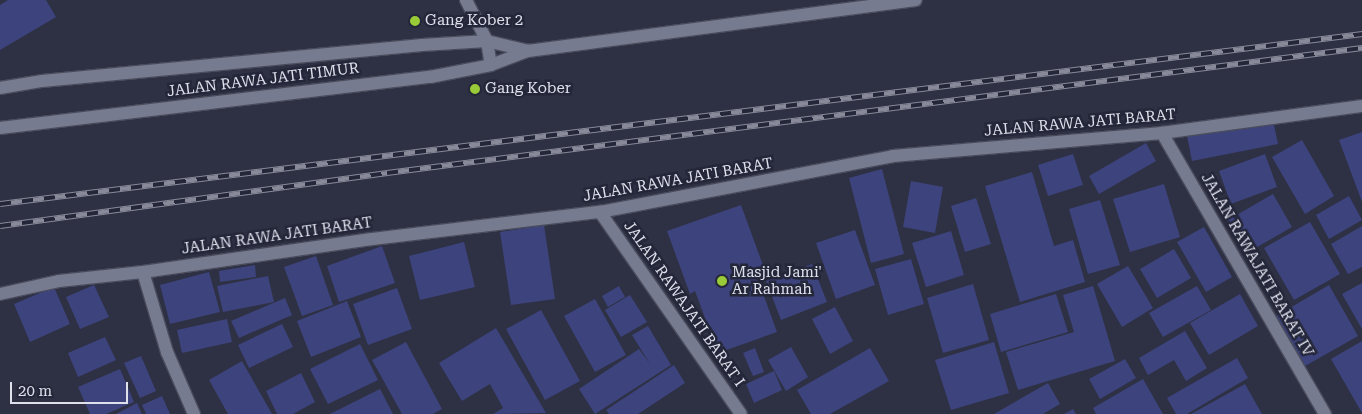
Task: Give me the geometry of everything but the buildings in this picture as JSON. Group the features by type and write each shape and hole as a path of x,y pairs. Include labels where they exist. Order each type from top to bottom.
{"street":[{"path":"466,0 487,41 491,65"},
{"name":"JALAN RAWA JATI TIMUR","path":"0,128 430,77 491,65 528,51 916,0"},
{"name":"JALAN RAWA JATI TIMUR","path":"0,88 90,77 487,41 528,51"},
{"name":"JALAN RAWA JATI BARAT","path":"0,294 59,281 143,272 372,239 600,212 893,156 1162,133 1362,106"},
{"name":"JALAN RAWAJATI BARAT IV","path":"1162,133 1325,414"},
{"name":"JALAN RAWAJATI BARAT I","path":"600,212 741,414"},
{"path":"143,272 167,352 194,414"}],"railway":[{"path":"0,204 1362,34"},
{"path":"0,226 387,173 1362,48"}],"place":[{"name":"Gang Kober 2","path":"415,21"},
{"name":"Gang Kober","path":"475,89"},
{"name":"Masjid Jami' Ar Rahmah","path":"722,281"}]}
